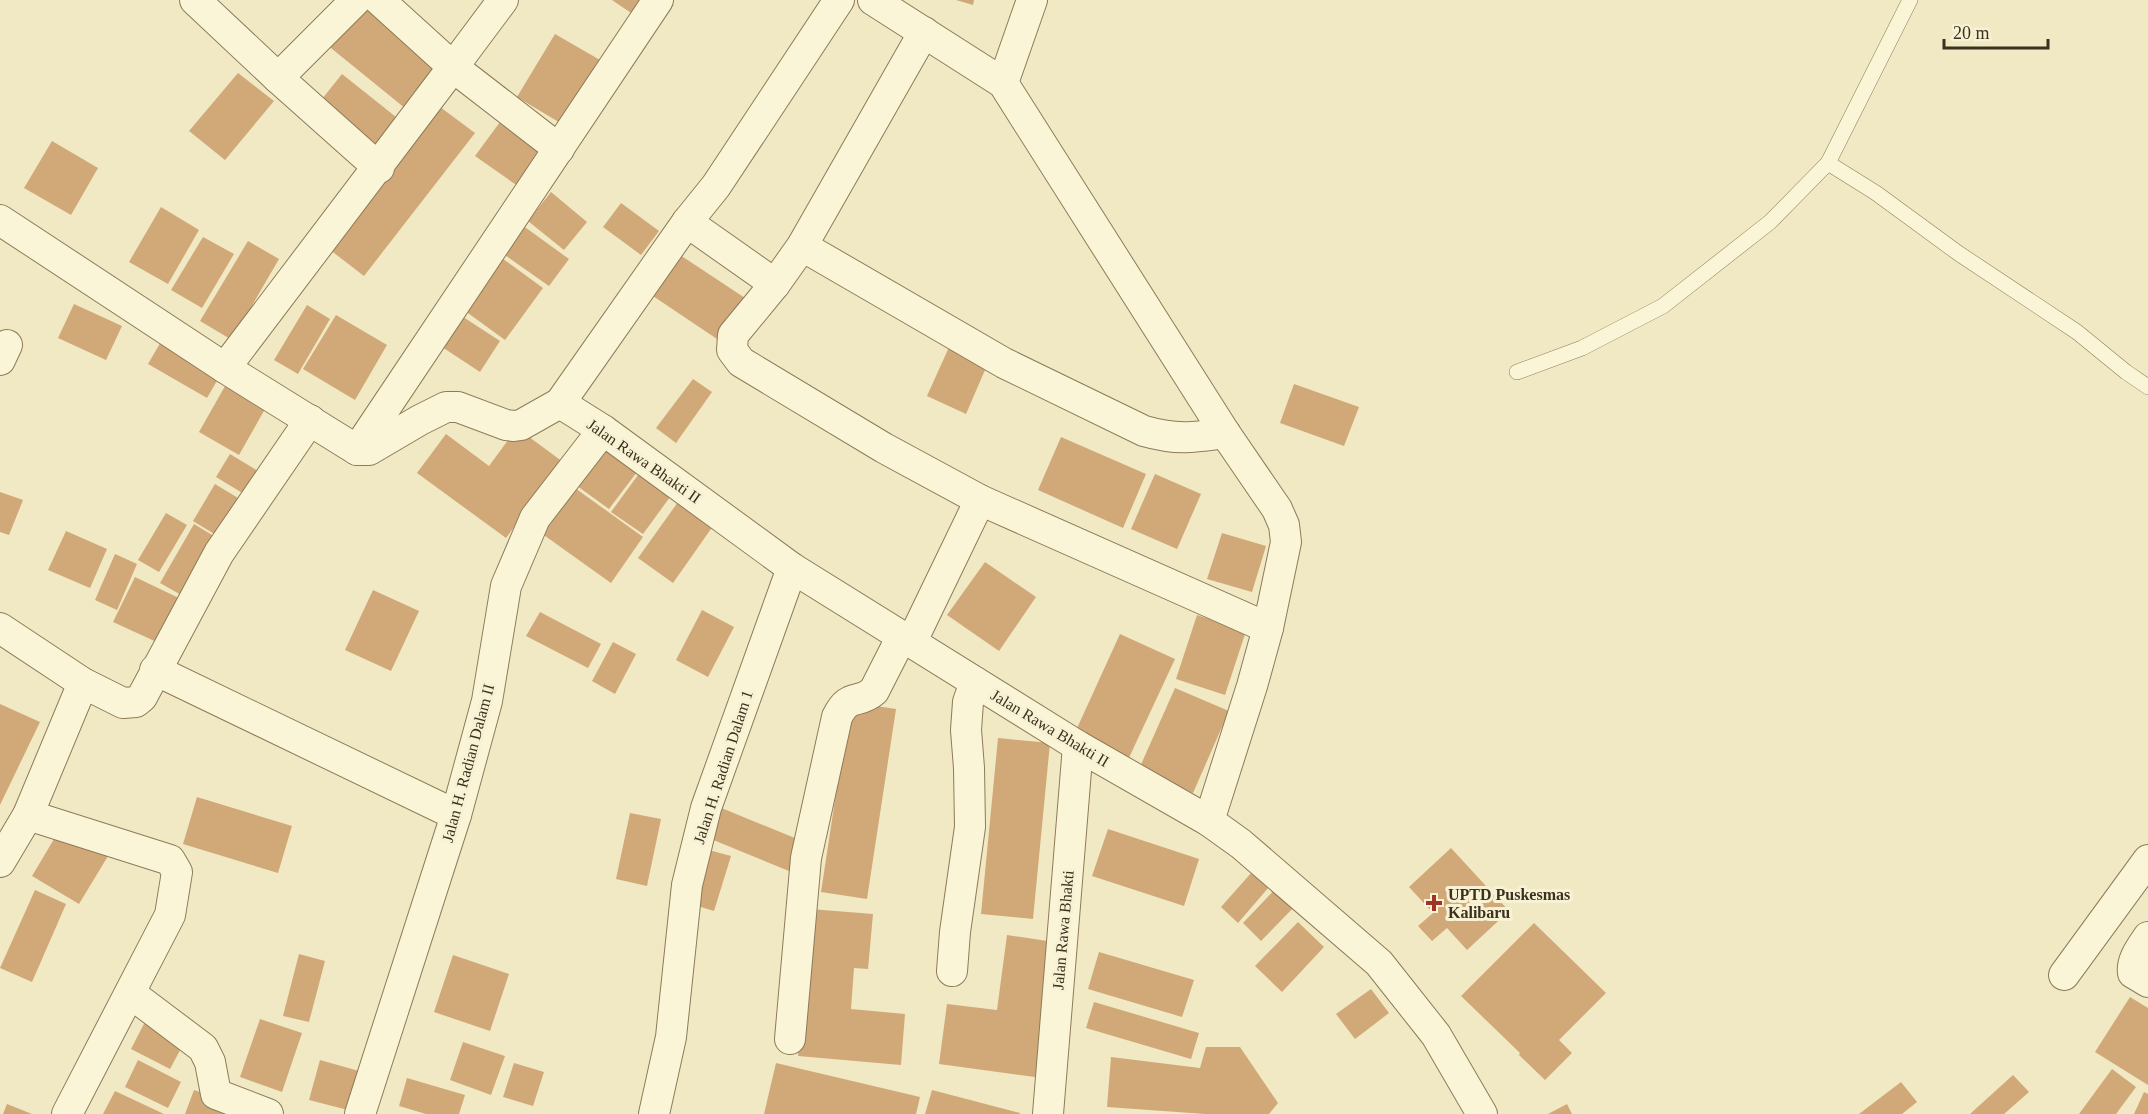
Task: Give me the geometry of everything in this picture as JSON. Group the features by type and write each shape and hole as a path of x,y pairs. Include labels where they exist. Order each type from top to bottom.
{"street":[{"path":"195,0 379,168"},
{"path":"278,78 356,0"},
{"path":"379,0 453,67 559,149"},
{"path":"225,368 379,168 503,0"},
{"path":"357,450 658,0"},
{"path":"0,220 225,368 357,450 369,450 446,407 458,407 506,425 521,425 560,403 687,222 716,186 839,0"},
{"path":"873,0 1003,83 1225,433 1277,509 1284,525 1286,542 1268,628 1252,686 1222,831"},
{"path":"1003,83 1032,0"},
{"path":"924,32 802,246 775,284 733,334 732,350 736,357 884,448 980,500 1268,628"},
{"path":"687,222 775,284"},
{"path":"802,246 1004,363 1144,431 1166,437 1189,439 1225,433"},
{"name":"Jalan Rawa Bhakti II","path":"560,403 603,430 792,568 1078,746 1222,831 1379,963 1436,1035 1482,1114"},
{"path":"0,628 83,683 123,703 136,702 142,697 219,553 310,420"},
{"name":"Jalan H. Radian Dalam II","path":"360,1114 456,814 487,700 506,586 535,518 603,430"},
{"path":"790,1039 806,858 837,717 845,704 853,699 868,697 874,691 907,638 980,500"},
{"name":"Jalan H. Radian Dalam 1","path":"654,1114 671,1037 681,928 690,874 706,808 792,568"},
{"path":"155,670 456,814"},
{"path":"952,971 955,932 970,827 966,730 968,702 975,682"},
{"path":"0,862 28,814 83,683"},
{"name":"Jalan Rawa Bhakti","path":"1048,1114 1078,746"},
{"path":"28,814 170,860 177,872 170,915 67,1114"},
{"path":"2064,975 2146,868"},
{"path":"2148,937 2132,969 2133,973 2148,982"},
{"path":"130,993 203,1048 210,1062 216,1094 268,1114"}],"lane":[{"path":"1517,372 1582,348 1663,306 1770,222 1828,163 1910,0"},
{"path":"1828,163 1876,193 1958,253 2077,332 2148,387"}],"building":[{"path":"612,0 648,0 637,17"},
{"path":"956,0 974,0 973,5"},
{"path":"360,3 444,72 411,113 326,44"},
{"path":"555,34 600,60 562,124 517,97"},
{"path":"238,73 274,101 225,160 189,131"},
{"path":"342,74 401,121 377,151 318,104"},
{"path":"436,104 475,133 364,276 325,246"},
{"path":"503,118 549,151 522,189 475,156"},
{"path":"52,141 98,168 71,215 24,188"},
{"path":"551,192 587,222 564,250 528,221"},
{"path":"621,203 659,231 641,255 603,227"},
{"path":"161,207 199,230 168,284 129,262"},
{"path":"522,225 569,259 549,286 502,253"},
{"path":"203,237 234,254 202,308 171,290"},
{"path":"248,241 279,259 232,340 200,321"},
{"path":"674,251 745,298 717,339 647,292"},
{"path":"499,256 543,288 505,340 461,308"},
{"path":"74,304 122,326 106,360 58,338"},
{"path":"307,305 330,319 298,374 274,360"},
{"path":"457,313 500,341 480,372 436,343"},
{"path":"336,315 387,345 355,400 303,369"},
{"path":"166,333 225,367 207,398 148,364"},
{"path":"950,345 988,363 966,414 927,396"},
{"path":"229,379 269,402 239,455 199,432"},
{"path":"693,379 712,392 676,443 656,428"},
{"path":"1294,384 1359,407 1344,446 1280,423"},
{"path":"517,428 563,462 506,538 417,473 446,434 489,466"},
{"path":"1061,437 1146,474 1123,528 1038,490"},
{"path":"600,446 637,472 609,509 573,483"},
{"path":"230,454 263,474 249,497 216,477"},
{"path":"1155,474 1201,494 1177,549 1131,529"},
{"path":"638,475 670,497 643,534 611,512"},
{"path":"215,484 243,501 221,538 193,521"},
{"path":"575,488 643,537 611,583 541,533"},
{"path":"0,492 23,500 9,535 0,532"},
{"path":"678,502 713,526 673,583 638,558"},
{"path":"166,513 187,525 159,572 138,560"},
{"path":"194,524 217,538 183,596 160,583"},
{"path":"66,531 107,549 90,588 48,570"},
{"path":"1222,533 1266,546 1252,592 1207,579"},
{"path":"115,554 137,564 117,610 95,600"},
{"path":"985,562 1036,597 999,651 947,615"},
{"path":"135,577 183,600 161,644 113,622"},
{"path":"373,590 419,611 391,671 345,650"},
{"path":"702,610 734,627 708,677 676,660"},
{"path":"540,612 601,644 588,668 526,636"},
{"path":"1197,615 1246,631 1225,695 1176,679"},
{"path":"1120,634 1175,659 1127,762 1073,737"},
{"path":"613,642 636,654 615,694 592,681"},
{"path":"1175,688 1229,711 1193,793 1139,769"},
{"path":"850,702 896,709 867,899 821,892"},
{"path":"0,704 40,722 0,805"},
{"path":"998,738 1050,743 1033,919 981,914"},
{"path":"197,797 292,826 278,873 183,844"},
{"path":"719,807 802,841 789,871 706,837"},
{"path":"630,813 661,819 647,886 616,879"},
{"path":"60,829 108,856 79,904 32,876"},
{"path":"1108,829 1199,859 1184,906 1092,876"},
{"path":"1451,848 1509,911 1467,950 1447,928 1432,941 1418,926 1433,913 1409,887"},
{"path":"705,849 731,856 714,911 688,903"},
{"path":"1252,872 1269,887 1238,923 1221,907"},
{"path":"1280,884 1299,902 1261,941 1243,923"},
{"path":"35,890 66,904 32,982 0,968"},
{"path":"810,909 873,914 868,969 854,968 851,1009 905,1014 901,1065 798,1056"},
{"path":"1298,922 1324,947 1282,992 1255,966"},
{"path":"1534,923 1606,993 1559,1040 1572,1053 1545,1080 1461,996"},
{"path":"1007,935 1054,942 1035,1077 939,1064 947,1004 997,1010"},
{"path":"1099,952 1194,980 1182,1017 1088,989"},
{"path":"299,954 325,961 309,1022 283,1016"},
{"path":"453,955 509,974 490,1031 434,1012"},
{"path":"1371,989 1389,1013 1355,1039 1336,1014"},
{"path":"2130,997 2148,1008 2148,1085 2095,1052"},
{"path":"1094,1002 1199,1033 1191,1059 1086,1028"},
{"path":"147,1018 186,1039 170,1069 131,1049"},
{"path":"260,1019 302,1033 282,1092 240,1077"},
{"path":"463,1042 505,1056 491,1095 450,1080"},
{"path":"1206,1047 1240,1047 1278,1103 1269,1114 1205,1114 1107,1107 1111,1057 1200,1068"},
{"path":"138,1060 181,1082 168,1108 125,1087"},
{"path":"320,1060 359,1071 348,1110 309,1100"},
{"path":"514,1063 544,1072 533,1106 503,1097"},
{"path":"776,1063 920,1097 916,1114 764,1114"},
{"path":"2112,1069 2136,1087 2116,1114 2079,1114"},
{"path":"2013,1075 2029,1092 2004,1114 1970,1114"},
{"path":"407,1078 465,1095 459,1114 426,1114 399,1106"},
{"path":"1901,1082 1917,1102 1902,1114 1859,1114"},
{"path":"194,1090 234,1104 230,1114 185,1114"},
{"path":"932,1090 1020,1113 1020,1114 925,1114"},
{"path":"115,1091 164,1114 103,1114"},
{"path":"2144,1092 2148,1094 2148,1114 2134,1114"},
{"path":"7,1104 32,1114 3,1114"},
{"path":"1567,1104 1572,1114 1548,1114"}],"place":[{"name":"UPTD Puskesmas Kalibaru","path":"1434,903"}]}
